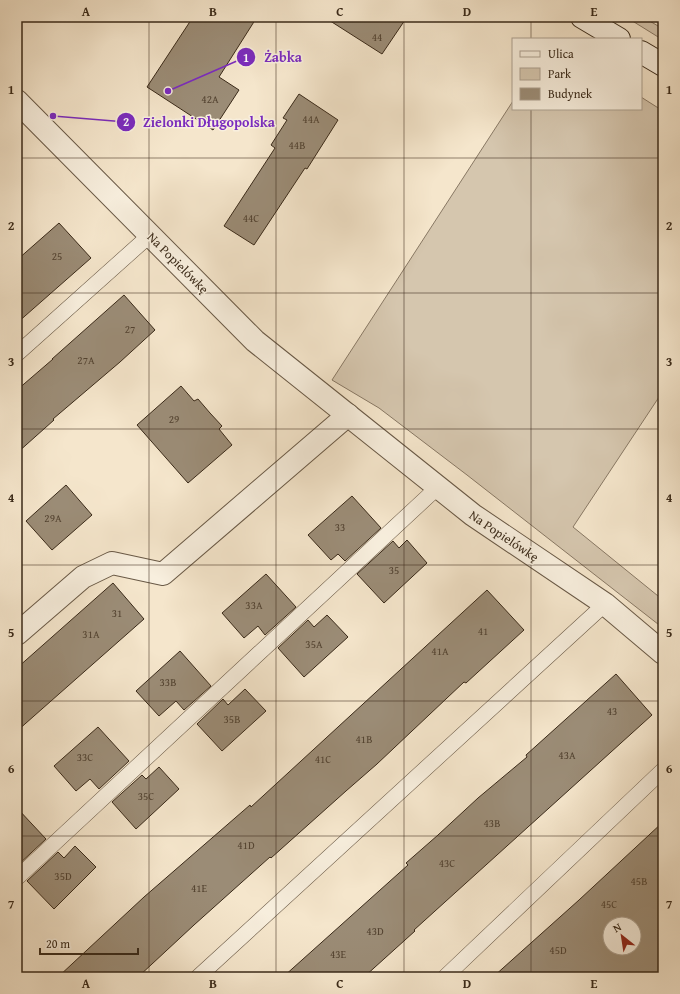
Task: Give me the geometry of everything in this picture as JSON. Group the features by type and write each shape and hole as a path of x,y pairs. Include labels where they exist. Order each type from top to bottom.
{"street":[{"path":"582,17 617,38"},
{"path":"642,53 663,65"},
{"name":"Na Popielówkę","path":"17,101 255,341 473,516 605,604 663,653"},
{"path":"17,634 83,577 112,563 163,574 348,416"}],"lane":[{"path":"17,354 150,235"},
{"path":"17,878 438,487"},
{"path":"198,977 605,604"},
{"path":"445,977 663,770"}],"green space":[{"path":"626,17 643,17 663,29 663,40"},
{"path":"642,98 663,111 663,391 573,527 663,600 663,628 379,408 332,380 512,103 512,110 642,110"}],"building":[{"path":"193,17 257,17 219,77 239,90 213,130 147,87"},
{"path":"324,17 407,17 382,54"},
{"path":"299,94 338,120 307,169 305,168 254,245 224,226 275,148 271,145 287,120 283,118"},
{"path":"59,223 91,258 17,323 17,260"},
{"path":"124,295 155,330 53,419 54,420 17,453 17,390"},
{"path":"181,386 194,401 198,399 222,426 219,429 232,445 188,483 137,425"},
{"path":"66,485 92,515 52,550 26,521"},
{"path":"352,496 381,528 345,561 338,554 331,560 308,535"},
{"path":"407,540 427,563 384,603 357,574 393,541 399,548"},
{"path":"266,574 296,607 265,635 258,626 244,638 222,613"},
{"path":"113,583 144,619 17,731 17,668"},
{"path":"487,590 524,630 466,683 464,682 377,764 271,858 270,857 138,977 58,977 144,897 250,805 251,807"},
{"path":"327,615 348,637 304,677 278,648 308,620 314,627"},
{"path":"180,651 211,686 184,710 176,701 159,716 136,691"},
{"path":"616,674 652,715 414,930 415,931 364,977 283,977 408,865 406,863 478,798 527,757 526,755"},
{"path":"245,689 266,711 222,751 197,724 223,699 228,705"},
{"path":"98,727 129,761 99,789 90,779 76,791 54,766"},
{"path":"159,767 179,789 136,829 112,802 142,775 146,779"},
{"path":"17,808 46,839 17,866"},
{"path":"663,822 663,977 493,977 579,900"},
{"path":"75,846 96,867 54,909 27,881 58,852 64,858"}],"place":[{"name":"Żabka","path":"168,91"},
{"name":"Zielonki Długopolska","path":"53,116"}]}
